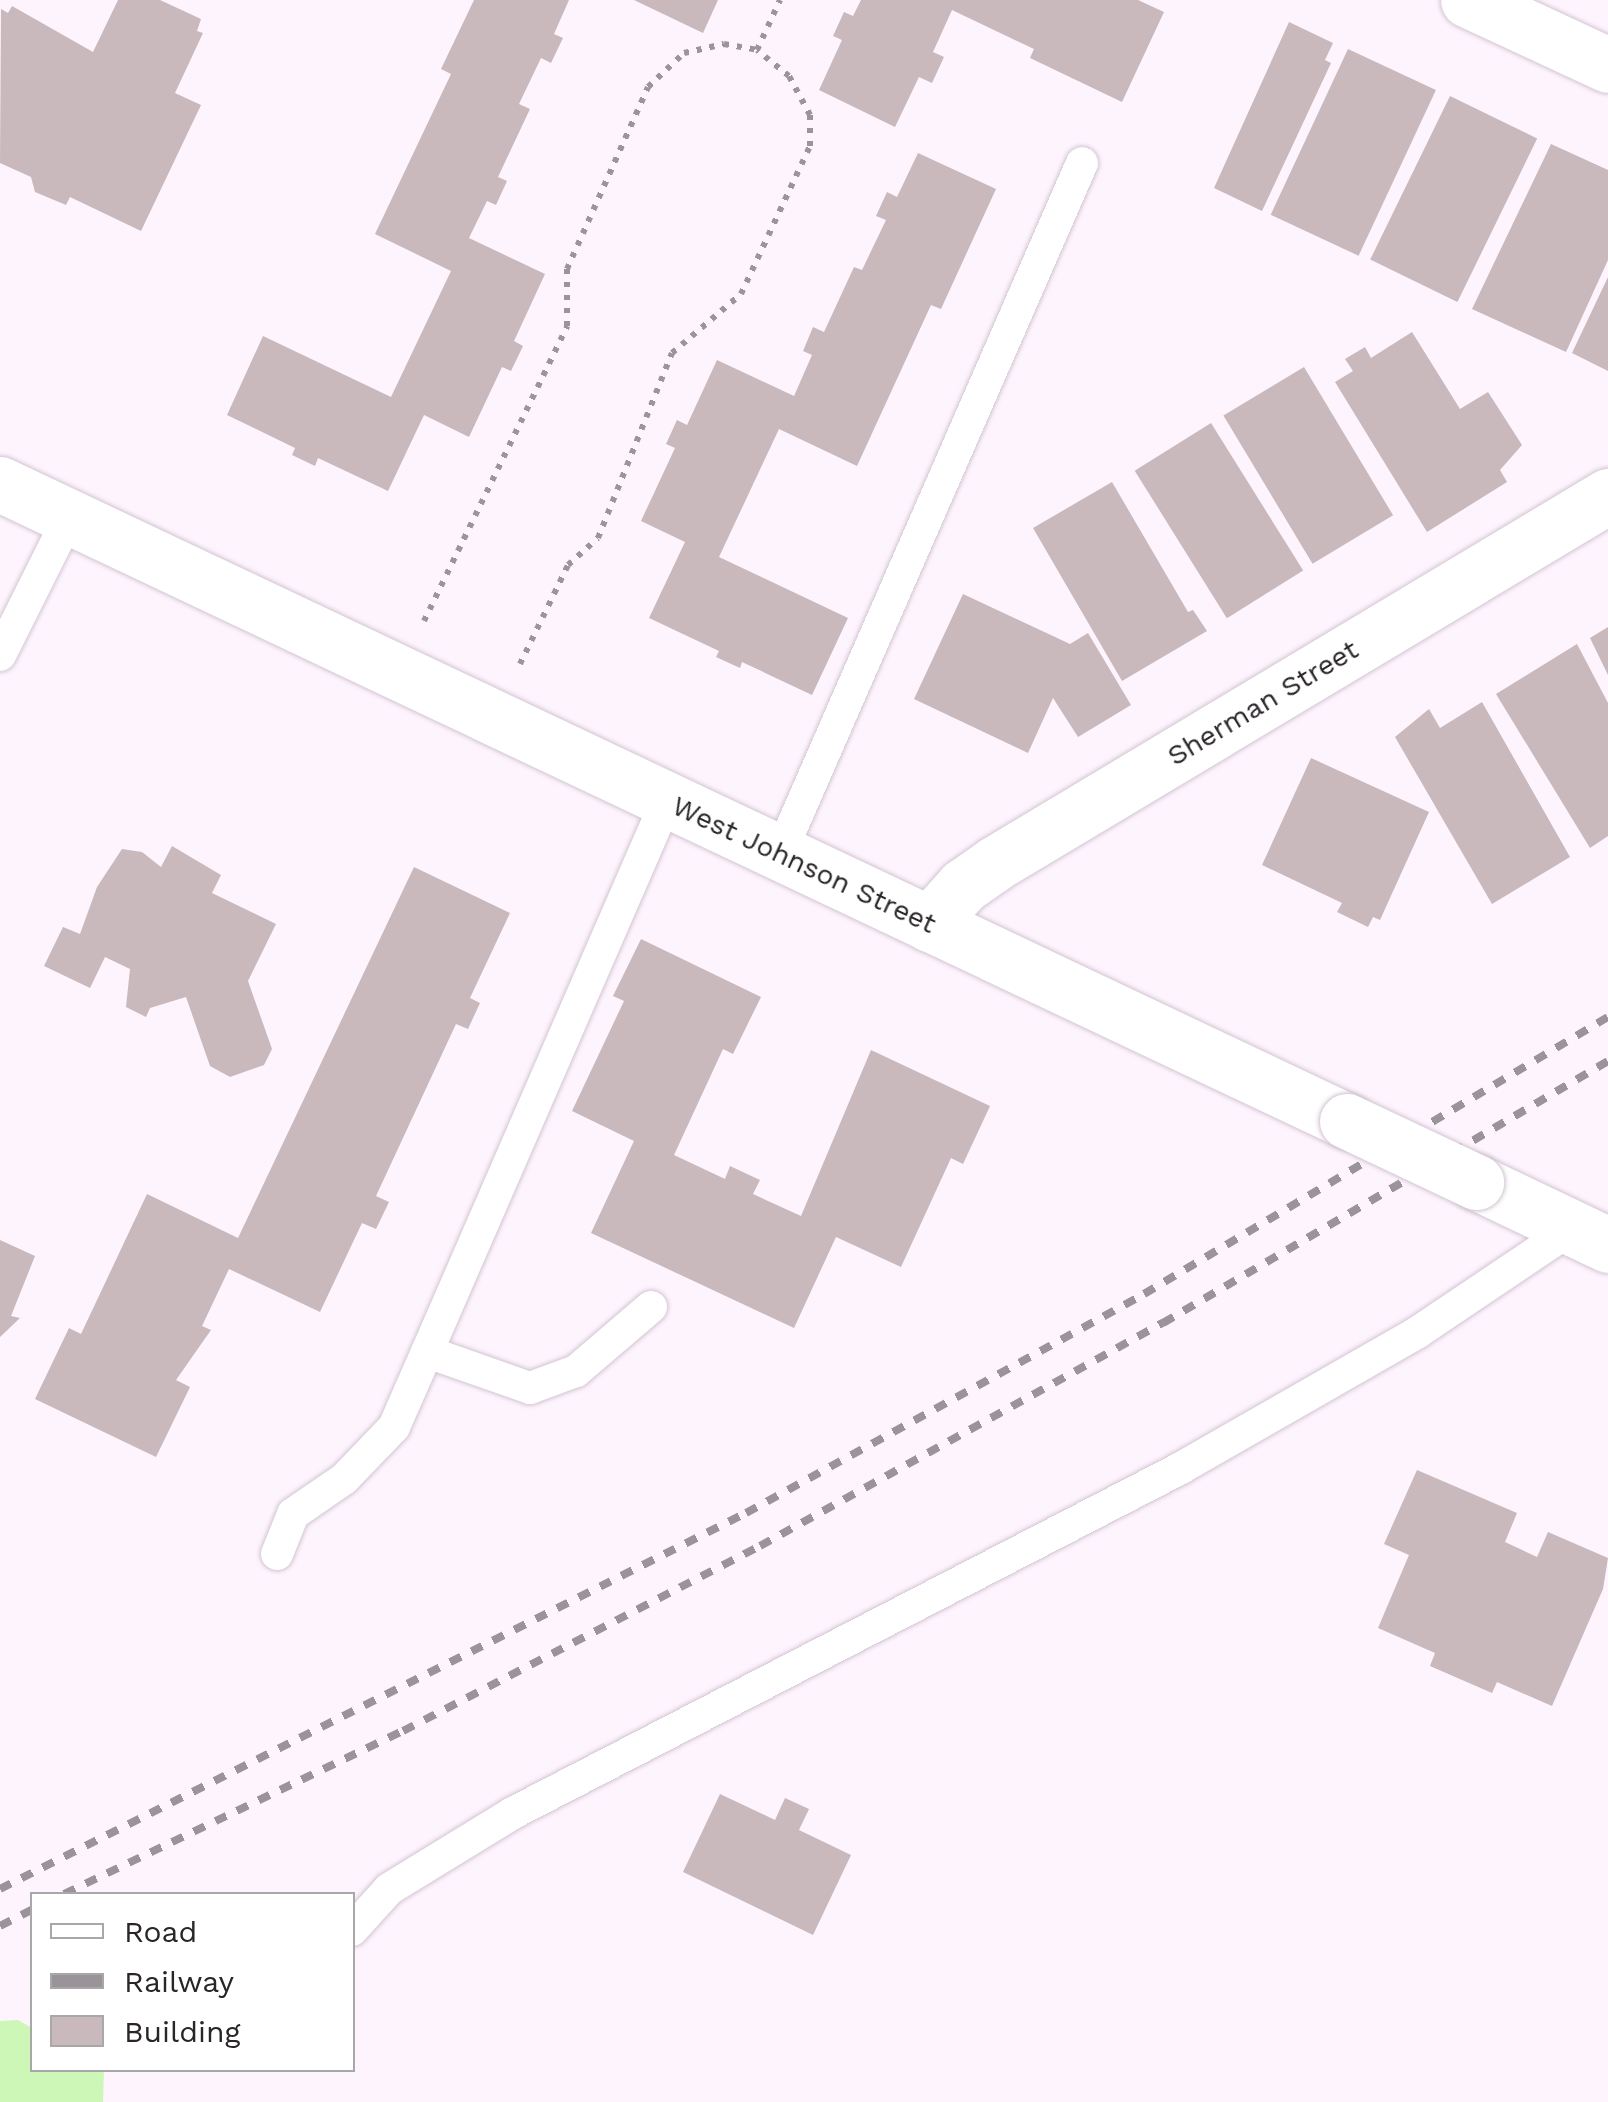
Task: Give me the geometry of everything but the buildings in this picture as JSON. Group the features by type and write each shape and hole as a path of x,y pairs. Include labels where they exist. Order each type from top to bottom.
{"street":[{"path":"1468,0 1608,66"},
{"name":"West Johnson Street","path":"0,484 1591,1236"},
{"name":"Sherman Street","path":"929,924 963,886 994,864 1608,496"}],"lane":[{"path":"780,854 1082,163"},
{"path":"0,655 69,517"},
{"path":"277,1554 293,1514 344,1479 394,1427 667,800"},
{"path":"355,1927 389,1889 513,1814 1181,1468 1591,1236"},
{"path":"427,1352 530,1388 576,1371 651,1307"}],"path":[{"path":"756,50 780,0"},
{"path":"419,631 568,326 567,269 648,87 684,53 724,44 756,50 790,76 810,115 810,146 742,294 672,353 598,538 568,564 515,674"}],"green space":[{"path":"18,2020 30,2027 30,2072 104,2072 103,2102 0,2102 0,2021"}],"railway":[{"path":"0,1889 746,1513 1144,1294 1608,1017"},
{"path":"68,1892 403,1731 760,1546 1163,1323 1608,1061"},
{"path":"0,1926 30,1911"}]}
